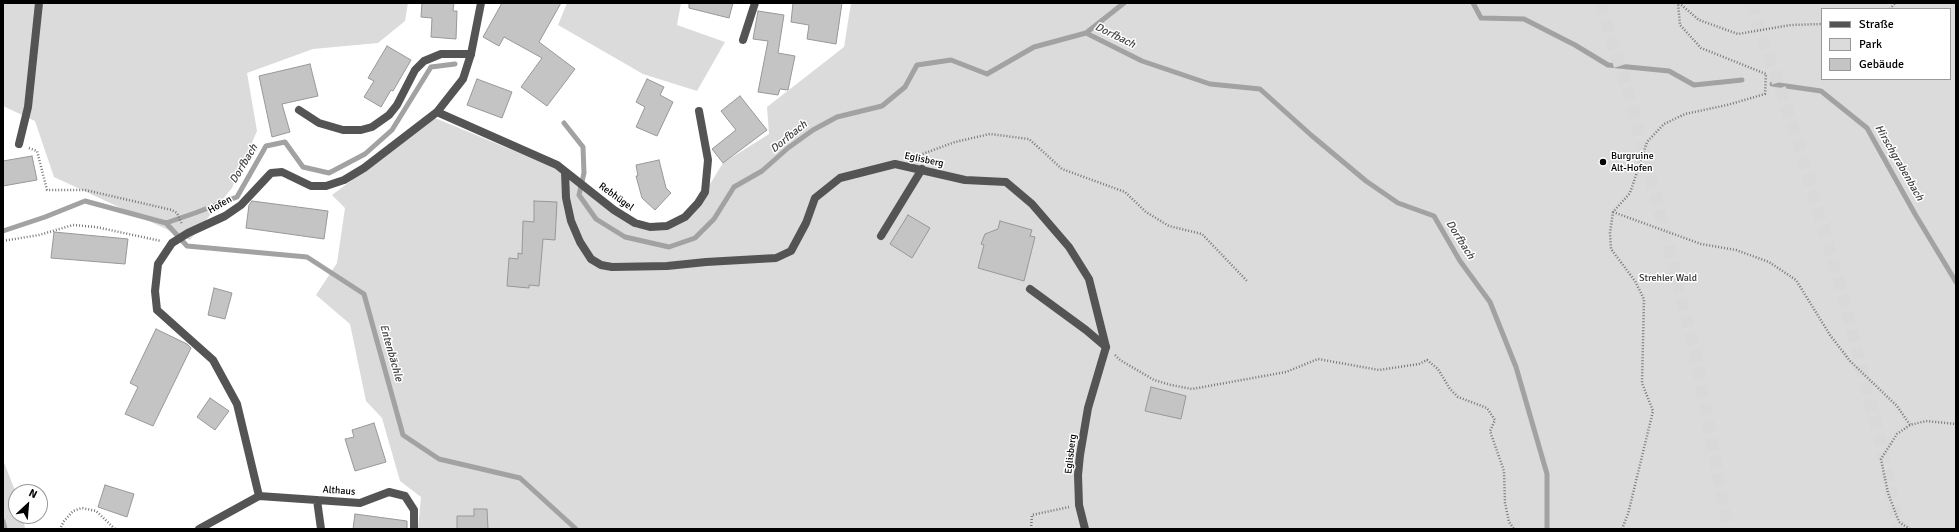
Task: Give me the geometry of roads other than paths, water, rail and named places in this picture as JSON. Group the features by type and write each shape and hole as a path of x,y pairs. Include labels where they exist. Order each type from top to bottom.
{"street":[{"path":"19,144 28,107 39,3"},
{"name":"Hofen","path":"259,496 237,404 213,360 157,310 155,291 158,264 172,243 185,229 225,216 241,205 271,174 282,172 311,186 326,186 344,180 364,168 437,112 463,79 471,54 481,3"},
{"path":"743,40 755,3"},
{"path":"298,110 319,123 343,130 361,130 372,126 389,115 397,105 415,70 424,61 441,54 471,54"},
{"name":"Rebhügel","path":"437,112 557,166 589,189 614,210 635,222 650,227 667,226 685,217 698,203 705,192 708,160 699,111"},
{"name":"Eglisberg","path":"565,172 566,198 571,221 580,242 591,259 600,264 612,267 667,266 776,258 791,251 806,223 815,198 840,178 895,164 965,180 1006,182 1032,204 1069,247 1090,279 1106,347 1086,416 1078,476 1079,505 1085,529"},
{"path":"880,236 922,169"},
{"path":"1030,289 1086,330 1106,347"},
{"name":"Althaus","path":"259,496 360,503 389,492 405,496 414,510 414,529"},
{"path":"199,529 259,496"},
{"path":"317,500 321,529"}],"waterway":[{"name":"Hirschgrabenbach","path":"1086,33 1124,3"},
{"name":"Hirschgrabenbach","path":"1473,3 1481,18 1524,19 1575,45 1608,65 1669,71 1694,85 1742,80"},
{"name":"Dorfbach","path":"564,123 583,147 584,173 579,195 596,219 625,237 669,247 695,238 714,219 734,187 762,171 788,148 813,130 837,117 882,106 905,87 917,65 951,60 987,74 1034,47 1086,33 1142,61 1210,84 1260,89 1311,135 1366,181 1398,203 1434,216 1460,261 1490,302 1516,367 1547,474 1547,529"},
{"name":"Dorfbach","path":"3,231 45,217 85,201 166,223 237,197 266,146 285,142 303,167 329,173 365,154 392,130 431,67 455,64"},
{"name":"Hirschgrabenbach","path":"1772,84 1821,91 1867,128 1915,214 1956,282"},
{"name":"Entenbächle","path":"166,223 187,246 307,257 364,294 403,435 439,459 520,478 576,529"},
{"path":"3,521 5,529"}],"tunnel":[{"path":"1600,3 1632,105 1696,357 1728,529"},
{"path":"1751,3 1799,145 1839,282 1879,437 1899,529"}],"place":[{"name":"Burgruine Alt-Hofen","path":"1603,162"}],"park label":[{"name":"Strehler Wald","path":"1668,278"}]}
